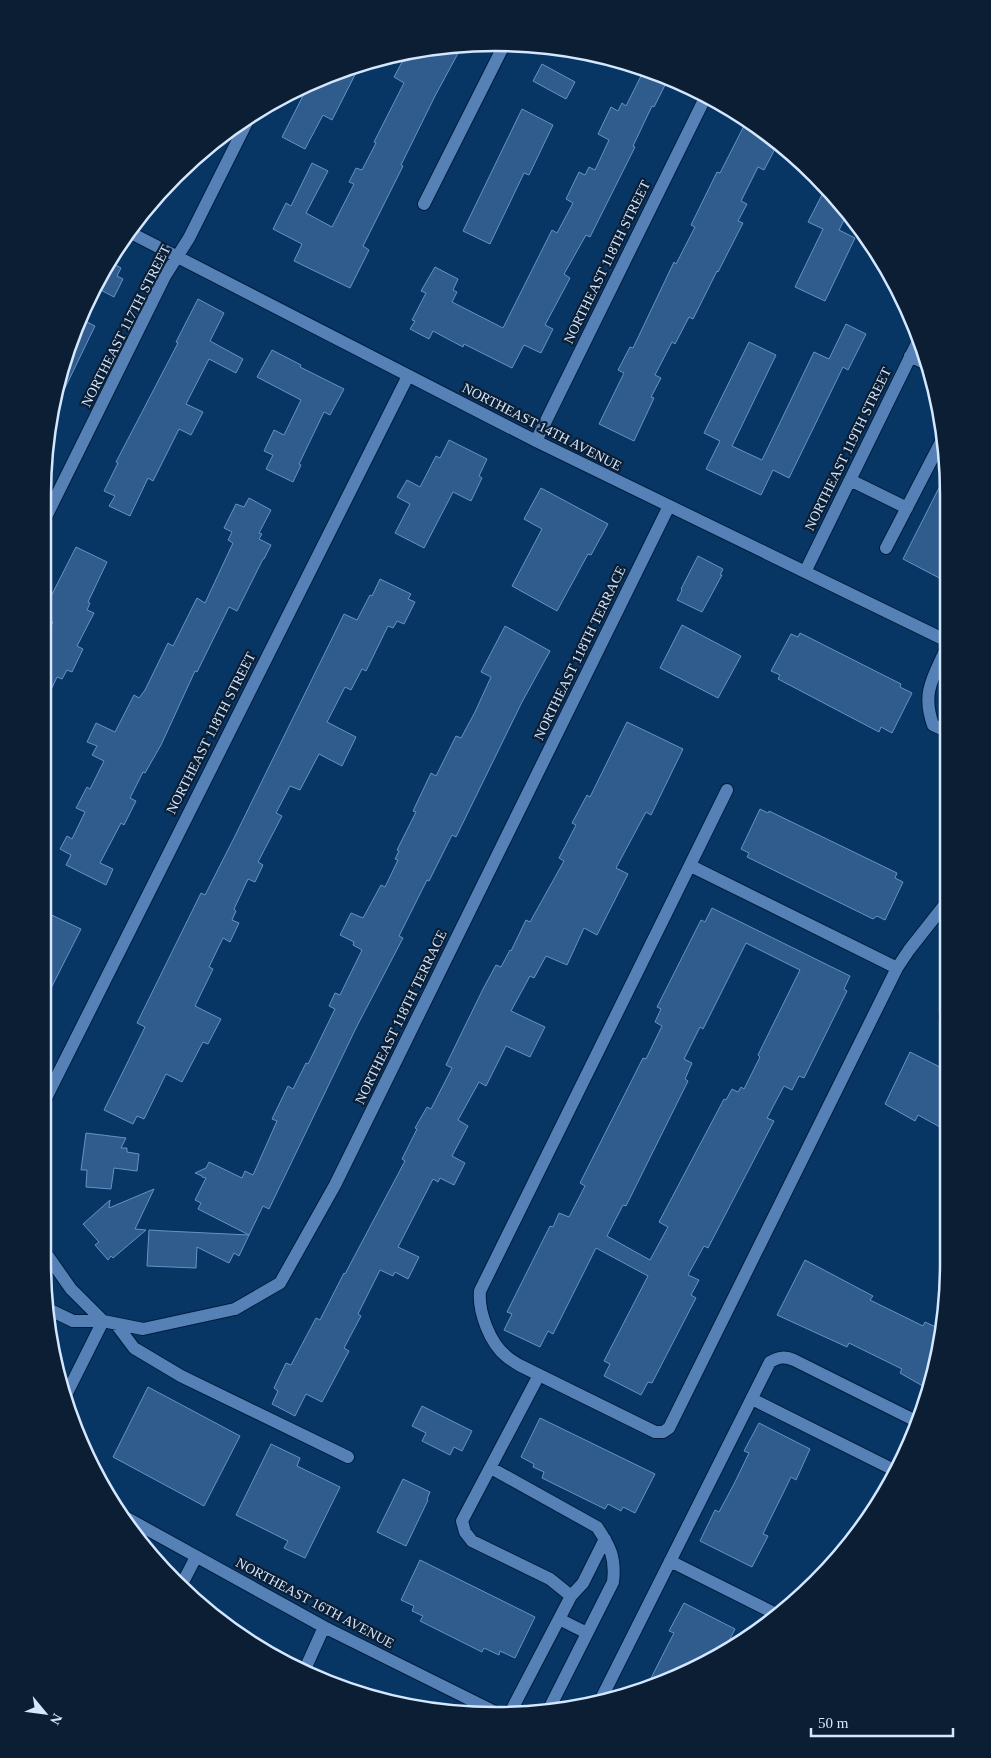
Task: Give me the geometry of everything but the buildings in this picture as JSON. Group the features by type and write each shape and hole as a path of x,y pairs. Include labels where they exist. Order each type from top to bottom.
{"street":[{"path":"424,204 501,51"},
{"name":"NORTHEAST 118TH STREET","path":"536,441 703,103"},
{"name":"NORTHEAST 117TH STREET","path":"51,507 165,276 189,238 243,130"},
{"name":"NORTHEAST 14TH AVENUE","path":"136,235 536,441 940,638"},
{"name":"NORTHEAST 119TH STREET","path":"804,572 914,348"},
{"path":"910,356 918,361"},
{"name":"NORTHEAST 118TH STREET","path":"51,1088 408,376"},
{"path":"886,548 937,449"},
{"path":"850,480 907,508"},
{"name":"NORTHEAST 118TH TERRACE","path":"54,1312 73,1321 103,1321 143,1329 235,1309 280,1283 335,1185 670,506"},
{"path":"940,662 931,681 927,696 928,711 933,725 940,728"},
{"path":"728,790 480,1292 479,1300 486,1324 496,1345 506,1357 655,1432 663,1432 670,1428 897,968 940,910"},
{"path":"691,866 897,968"},
{"path":"51,1262 71,1290 103,1321 70,1388"},
{"path":"116,1324 134,1348 181,1376 348,1457"},
{"path":"603,1693 770,1362 778,1358 787,1357 911,1419"},
{"path":"539,1375 462,1521 465,1532 472,1541 550,1579 571,1596"},
{"path":"752,1398 889,1468"},
{"path":"491,1468 597,1527 612,1552 615,1566 613,1582 552,1703"},
{"name":"NORTHEAST 16TH AVENUE","path":"137,1524 324,1627 485,1707"},
{"path":"513,1706 571,1596 583,1583 605,1539"},
{"path":"184,1580 196,1557"},
{"path":"670,1561 769,1612"},
{"path":"559,1618 587,1632"},
{"path":"307,1665 324,1627"}]}
